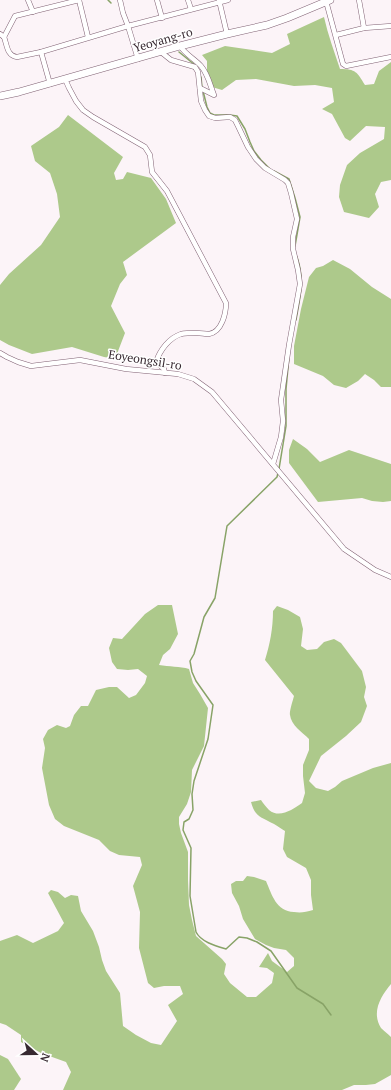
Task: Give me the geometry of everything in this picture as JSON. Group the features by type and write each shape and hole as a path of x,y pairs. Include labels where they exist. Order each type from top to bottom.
{"street":[{"path":"28,0 33,12"},
{"path":"88,37 79,0 15,16 2,35 10,54 17,57 41,52 88,37 162,18 219,1 228,0"},
{"path":"120,0 138,59"},
{"path":"157,0 162,18"},
{"path":"188,0 191,9"},
{"path":"359,0 364,28"},
{"path":"219,1 226,34"},
{"path":"328,1 343,64 346,66 391,57"},
{"name":"Yeoyang-ro","path":"0,96 50,84 180,46 256,28 328,1"},
{"path":"336,35 364,28 391,26"},
{"path":"180,46 190,57 202,66 207,74 214,95 200,88"},
{"path":"41,52 50,84"},
{"path":"161,52 171,60 195,67 198,72 201,101 209,116 215,118 230,118 235,120 256,160 265,168 288,183 297,219 293,237 293,249 300,284 281,400 283,421 281,437 274,465"},
{"path":"65,79 72,94 83,110 145,147 150,155 152,172 168,191 226,303 224,319 218,329 210,334 182,334 172,339 164,346 156,362 164,369 165,373"},
{"name":"Eoyeongsil-ro","path":"0,353 18,362 31,366 80,360 126,369 178,374 194,379 212,392 344,549 375,570 391,577"}],"green space":[{"path":"324,17 340,69 356,72 365,85 374,84 379,71 391,62 391,180 381,182 375,194 379,207 369,218 344,212 339,197 340,185 347,165 360,153 384,139 385,127 366,126 350,141 345,138 332,114 322,109 334,102 332,88 315,85 294,86 256,79 236,80 222,90 212,87 207,74 207,61 202,55 225,46 272,53 290,44 287,34"},
{"path":"68,115 123,157 114,173 116,180 123,179 127,172 151,178 166,199 176,223 123,262 127,275 120,284 111,306 125,333 115,359 72,347 32,354 0,340 0,285 9,274 41,245 60,217 57,194 50,173 35,161 31,146 59,127"},
{"path":"333,260 350,269 372,287 391,299 391,387 381,387 365,374 358,381 346,388 334,385 323,376 294,364 294,346 309,277 316,268"},
{"path":"293,439 307,449 320,462 349,450 391,464 391,501 372,501 362,498 318,502 289,463 289,450"},
{"path":"158,605 172,605 178,634 170,649 163,655 159,665 189,669 193,683 208,708 204,746 192,770 191,792 187,804 179,817 181,833 188,852 189,905 192,920 196,936 222,959 226,964 224,974 230,983 247,997 256,997 272,983 274,973 267,968 259,967 268,953 272,961 287,972 294,966 294,958 286,950 274,948 255,939 243,919 239,906 232,893 231,884 236,881 243,881 247,876 254,877 266,881 270,892 283,909 299,912 313,910 311,880 306,868 287,857 283,849 285,831 259,816 254,811 251,802 261,800 269,810 278,814 291,810 302,803 305,793 303,765 309,750 309,739 292,722 290,711 294,696 265,660 271,636 273,611 277,606 300,617 303,629 301,646 307,650 317,649 324,642 334,639 341,643 362,671 366,687 364,697 367,706 361,722 321,756 309,781 316,788 328,791 342,781 373,768 391,763 391,984 378,1004 377,1016 381,1028 391,1037 391,1075 375,1084 354,1085 342,1090 63,1090 71,1072 66,1062 41,1053 21,1042 21,1035 6,1025 0,1023 0,941 17,935 33,943 58,931 64,923 48,893 51,890 58,892 65,898 71,895 78,896 81,911 93,931 106,971 120,993 123,1026 151,1043 161,1045 177,1021 168,1005 183,994 180,986 164,986 154,988 148,983 139,948 140,912 133,886 142,865 140,857 119,855 110,851 99,840 64,826 55,819 49,805 42,768 45,748 43,739 48,730 57,725 66,728 70,726 74,715 81,706 88,706 96,690 117,687 129,698 136,695 145,683 147,676 138,669 117,669 112,662 109,648 113,638 122,639 145,614"},
{"path":"0,1055 8,1059 21,1079 14,1090 0,1090"}],"waterway":[{"path":"108,0 111,3"},
{"path":"179,52 195,65"},
{"path":"201,77 202,87"},
{"path":"203,91 210,113 214,115 237,116 245,129 254,151 270,169"},
{"path":"274,171 289,179 295,198 300,217 295,246"},
{"path":"296,320 301,281 297,257"},
{"path":"279,469 286,426 286,389 289,357"},
{"path":"278,473 277,477 227,526 215,598 204,617 194,654 190,661 192,672 196,681 213,705 208,739 194,781 192,794 193,810 189,819 184,822 183,830 191,848 190,896 196,932 198,935 209,943 226,949 239,937 257,942 271,951 297,988 323,1004 331,1015"}]}
